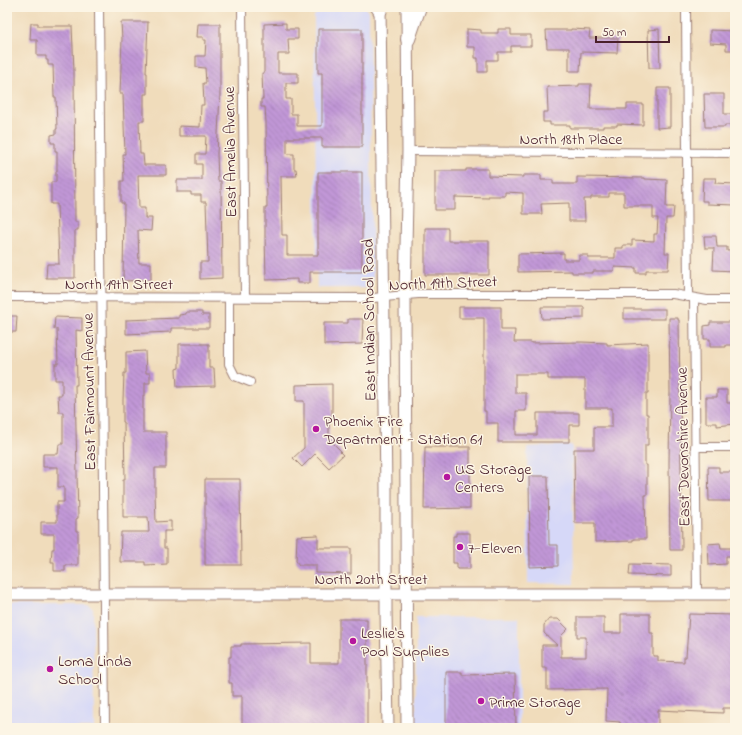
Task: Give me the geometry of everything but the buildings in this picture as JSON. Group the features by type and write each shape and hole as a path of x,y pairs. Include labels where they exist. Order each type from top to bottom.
{"highway":[{"path":"408,39 419,7"}],"main road":[{"path":"407,7 408,151 405,295 407,728"},
{"name":"East Indian School Road","path":"379,8 384,297 388,728"},
{"name":"North 20th Street","path":"7,594 735,594"}],"street":[{"name":"East Fairmount Avenue","path":"99,7 105,728"},
{"name":"East Amelia Avenue","path":"242,7 245,297"},
{"name":"East Devonshire Avenue","path":"686,7 686,152 695,447 697,594"},
{"name":"North 18th Place","path":"408,151 735,152"},
{"name":"North 19th Street","path":"7,297 356,298 418,294 673,294 691,298 735,300"},
{"path":"229,298 229,364 235,376 250,382"},
{"path":"695,447 735,447"}],"shaded area":[{"path":"324,7 366,7 369,15 373,283 368,288 317,288 314,16"},
{"path":"572,445 574,584 528,583 527,447"},
{"name":"Loma Linda School","path":"7,605 89,605 93,609 94,728 7,728"},
{"path":"416,617 519,617 519,728 416,728"}],"place":[{"name":"Phoenix Fire Department - Station 61","path":"316,429"},
{"name":"US Storage Centers","path":"447,477"},
{"name":"7-Eleven","path":"460,547"},
{"name":"Leslie's Pool Supplies","path":"353,641"},
{"name":"Loma Linda School","path":"50,669"},
{"name":"Prime Storage","path":"481,701"}]}
